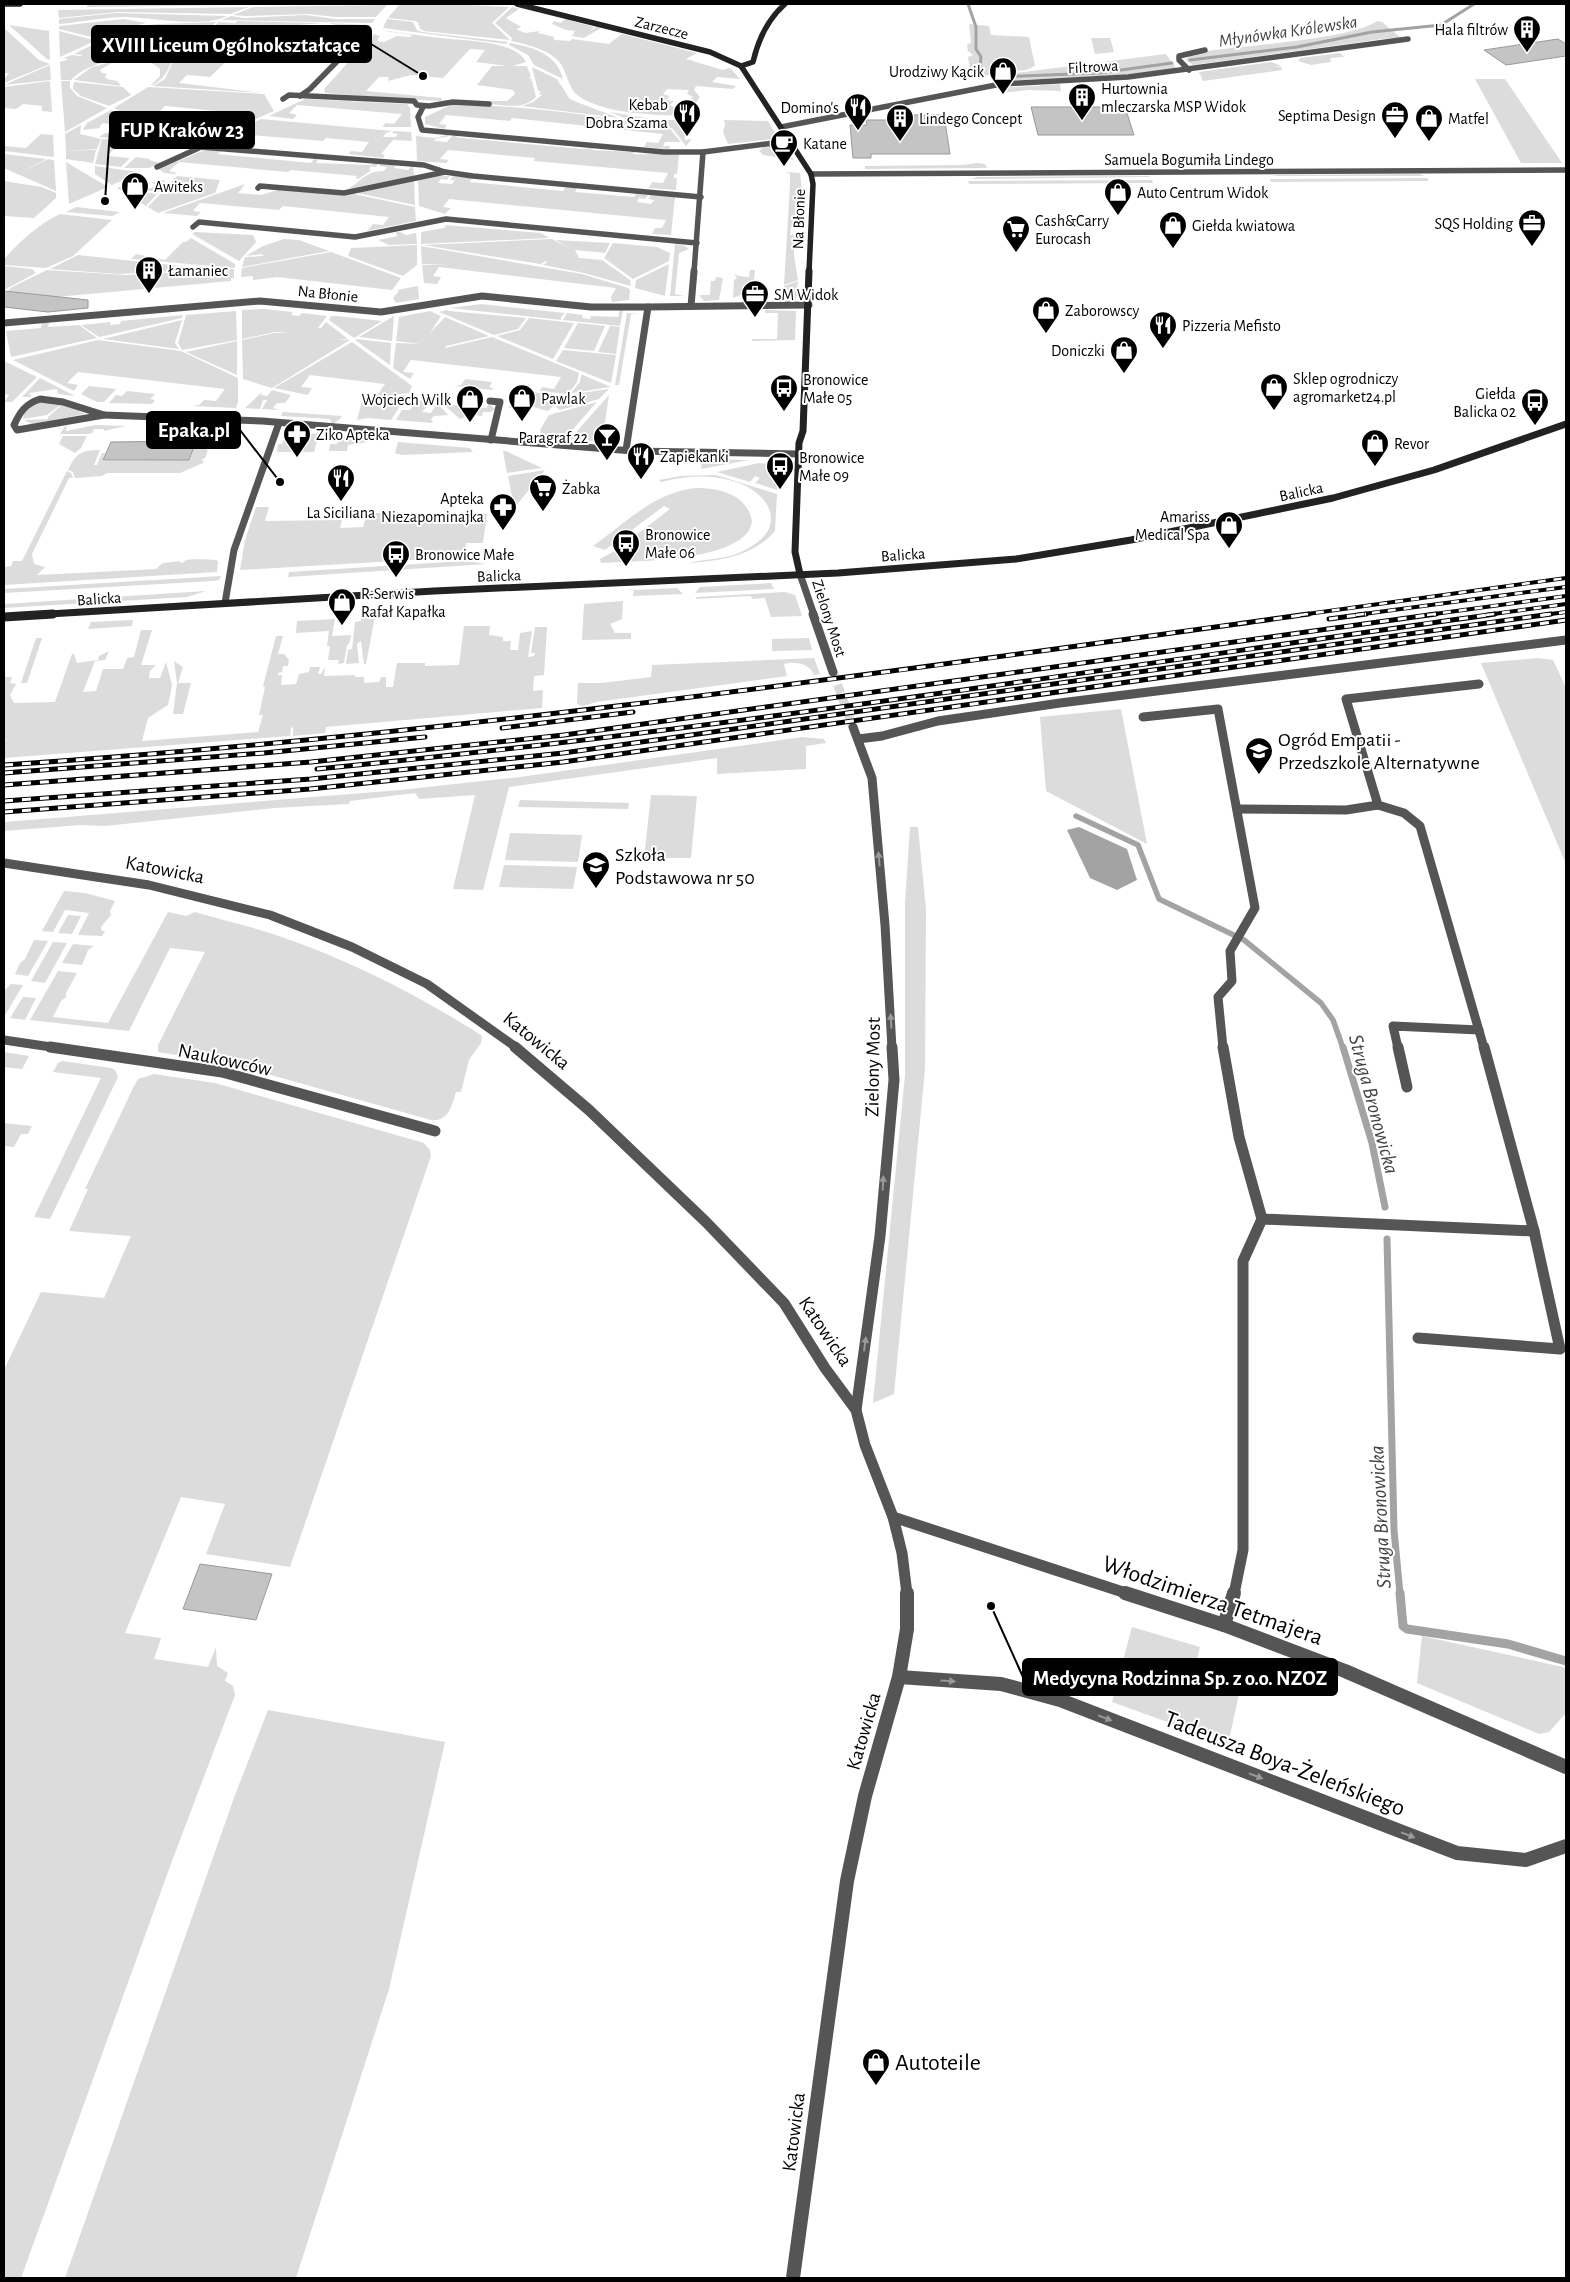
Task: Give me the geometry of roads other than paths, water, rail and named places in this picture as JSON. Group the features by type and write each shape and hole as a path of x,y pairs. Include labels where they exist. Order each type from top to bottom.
{"street":[{"path":"4,4 20,4"},
{"name":"Zarzecze","path":"517,4 710,52 741,66"},
{"path":"530,6 535,4"},
{"path":"741,66 753,62 757,44 773,16 785,4"},
{"path":"300,96 310,89 359,39"},
{"name":"Filtrowa","path":"781,127 994,84 1128,77 1408,39"},
{"path":"1189,70 1180,60 1179,56 1205,50"},
{"name":"Na Błonie","path":"741,66 811,174 813,194 803,431 799,454 795,552 800,574"},
{"path":"283,99 289,96 300,96 414,101 417,105 423,107 440,106 447,102 489,104"},
{"path":"423,107 418,117 422,130 664,152 703,152 790,141"},
{"path":"157,167 201,147 416,164 430,166 445,172 701,197"},
{"path":"691,306 701,197 703,152"},
{"name":"Samuela Bogumiła Lindego","path":"811,174 1566,170"},
{"path":"258,188 348,193 445,172"},
{"path":"193,227 199,222 360,236 446,219 697,243"},
{"name":"Na Błonie","path":"4,323 260,301 382,312 482,296 591,307 808,305"},
{"path":"626,450 648,307"},
{"path":"104,415 63,400 40,399 32,401 20,412 14,425 15,429 34,429 104,415 279,423 626,450 799,454"},
{"path":"490,401 500,402 491,440"},
{"path":"225,604 234,550 279,423"},
{"name":"Balicka","path":"4,617 434,591 800,574 1016,558 1162,534 1377,487 1434,470 1566,424"},
{"name":"Zielony Most","path":"800,574 832,672"},
{"path":"858,739 882,736 938,721 1051,705 1566,640"},
{"path":"1378,804 1346,699 1479,684"},
{"path":"1143,717 1218,709 1238,809 1254,908 1230,951 1232,981 1218,997 1220,1038 1239,1143 1262,1219 1244,1261 1243,1550 1230,1610 1224,1625"},
{"name":"Zielony Most","path":"853,727 868,764 874,795 890,995 894,1080 884,1172 880,1236 856,1410"},
{"path":"1238,809 1346,810 1378,804 1404,813 1420,826 1479,1030 1534,1231 1560,1349 1418,1338"},
{"name":"Katowicka","path":"4,863 149,885 208,898 270,915 352,947 427,984 472,1014 531,1059 589,1110 706,1222 784,1303 856,1410 865,1445 893,1517 907,1575 907,1630 899,1677 864,1796 847,1881 793,2278"},
{"path":"1407,1087 1394,1026 1479,1030"},
{"name":"Naukowców","path":"4,1040 222,1072 436,1131"},
{"path":"1262,1219 1534,1231"},
{"name":"Włodzimierza Tetmajera","path":"893,1517 1224,1625 1345,1671 1565,1764"},
{"name":"Tadeusza Boya-Żeleńskiego","path":"899,1677 1001,1684 1060,1700 1457,1853 1526,1860 1566,1846"}],"waterway":[{"path":"968,4 976,27 976,49 981,57 979,74"},
{"name":"Młynówka Królewska","path":"1190,60 1297,47 1372,32 1441,25 1474,4"},
{"name":"Młynówka Królewska","path":"994,77 1099,73 1172,63"},
{"name":"Struga Bronowicka","path":"1076,816 1138,845 1159,899 1244,940 1321,1003 1333,1020 1343,1048"},
{"name":"Struga Bronowicka","path":"1343,1047 1372,1143 1385,1207"},
{"name":"Struga Bronowicka","path":"1387,1239 1394,1530 1400,1594"},
{"name":"Struga Bronowicka","path":"1400,1593 1403,1626 1407,1629 1508,1644 1566,1661"}],"tunnel":[{"path":"833,672 853,727"}],"railway":[{"path":"1300,615 1566,578"},
{"path":"1356,615 1566,587"},
{"path":"1427,615 1566,596"},
{"path":"1486,615 1566,604"},
{"path":"1543,615 1566,612"},
{"path":"4,765 168,753 495,720 983,659 1309,614"},
{"path":"1329,619 1366,614"},
{"path":"4,785 311,762 564,735 1436,614"},
{"path":"317,769 465,754 760,718 1495,614"},
{"path":"4,801 311,779 563,753 1551,614"},
{"path":"4,812 310,789 563,762 1566,620"},
{"path":"502,728 633,712"},
{"path":"4,773 264,753 425,737"}],"place":[{"name":"Hala filtrów","path":"1527,53"},
{"name":"XVIII Liceum Ogólnokształcące","path":"423,76"},
{"name":"Urodziwy Kącik","path":"1003,95"},
{"name":"Hurtownia mleczarska MSP Widok","path":"1082,121"},
{"name":"Domino's","path":"858,131"},
{"name":"Kebab Dobra Szama","path":"687,137"},
{"name":"Septima Design","path":"1395,139"},
{"name":"Lindego Concept","path":"900,142"},
{"name":"Matfel","path":"1429,142"},
{"name":"Katane","path":"784,167"},
{"name":"FUP Kraków 23","path":"105,201"},
{"name":"Awiteks","path":"135,210"},
{"name":"Auto Centrum Widok","path":"1118,216"},
{"name":"SQS Holding","path":"1532,247"},
{"name":"Giełda kwiatowa","path":"1173,249"},
{"name":"Cash&Carry Eurocash","path":"1016,253"},
{"name":"Łamaniec","path":"149,294"},
{"name":"SM Widok","path":"755,318"},
{"name":"Zaborowscy","path":"1046,334"},
{"name":"Pizzeria Mefisto","path":"1163,349"},
{"name":"Doniczki","path":"1124,374"},
{"name":"Sklep ogrodniczy agromarket24.pl","path":"1274,411"},
{"name":"Bronowice Małe 05","path":"784,412"},
{"name":"Pawlak","path":"522,422"},
{"name":"Wojciech Wilk","path":"470,423"},
{"name":"Giełda Balicka 02","path":"1535,426"},
{"name":"Ziko Apteka","path":"297,458"},
{"name":"Paragraf 22","path":"607,461"},
{"name":"Revor","path":"1375,467"},
{"name":"Zapiekanki","path":"641,480"},
{"name":"Epaka.pl","path":"280,482"},
{"name":"Bronowice Małe 09","path":"780,490"},
{"name":"La Siciliana","path":"341,502"},
{"name":"Żabka","path":"543,512"},
{"name":"Apteka Niezapominajka","path":"503,531"},
{"name":"Amariss Medical Spa","path":"1229,549"},
{"name":"Bronowice Małe 06","path":"626,567"},
{"name":"Bronowice Małe","path":"396,578"},
{"name":"R-Serwis Rafał Kapałka","path":"342,626"},
{"name":"Ogród Empatii - Przedszkole Alternatywne","path":"1259,775"},
{"name":"Szkoła Podstawowa nr 50","path":"596,889"},
{"name":"Medycyna Rodzinna Sp. z o.o. NZOZ","path":"991,1606"},
{"name":"Autoteile","path":"876,2086"}]}
